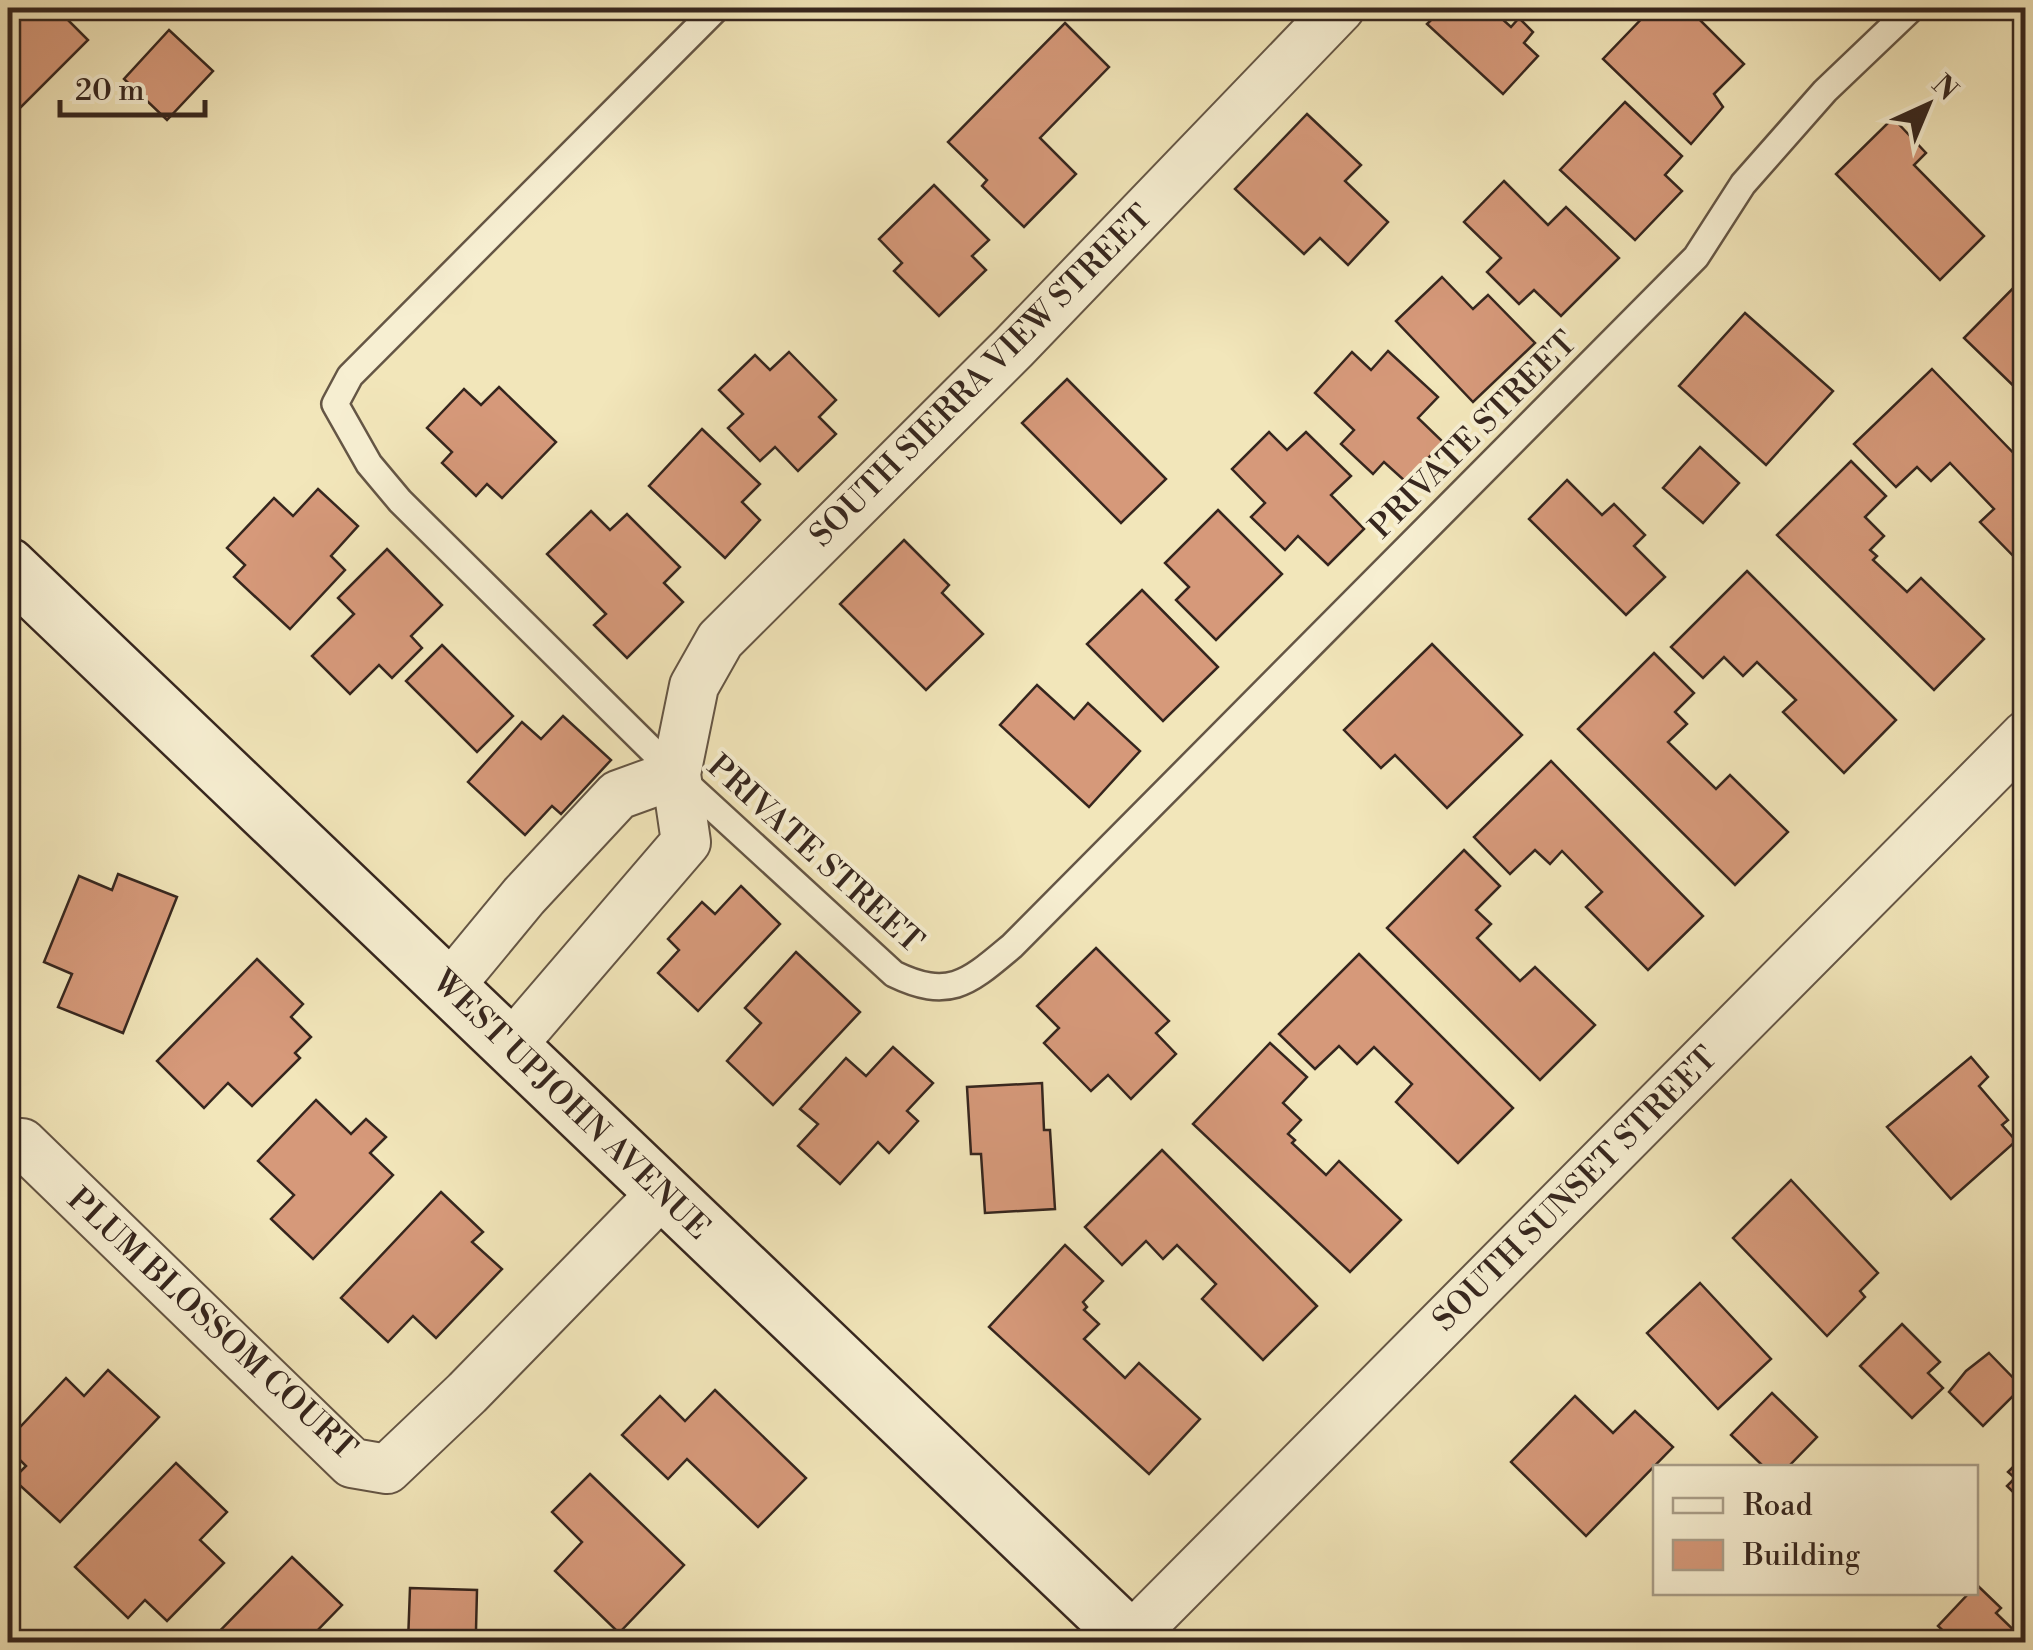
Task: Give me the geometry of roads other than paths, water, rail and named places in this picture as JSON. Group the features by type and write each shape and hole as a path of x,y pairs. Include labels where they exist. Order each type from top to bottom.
{"main road":[{"name":"WEST UPJOHN AVENUE","path":"8,566 1130,1641"}],"street":[{"name":"SOUTH SIERRA VIEW STREET","path":"510,1047 686,842 676,774 694,686 720,640 1014,347 1340,8"},
{"name":"SOUTH SUNSET STREET","path":"1130,1641 2026,735"},
{"path":"448,988 524,896 618,795 676,774"},
{"name":"PLUM BLOSSOM COURT","path":"22,1142 352,1463 386,1470 467,1393 663,1192"}],"lane":[{"name":"PRIVATE STREET","path":"717,8 350,376 334,404 368,464 400,502 676,774 894,974 920,986 944,988 976,976 1012,946 1696,257 1743,184 1825,92 1912,8"}]}
